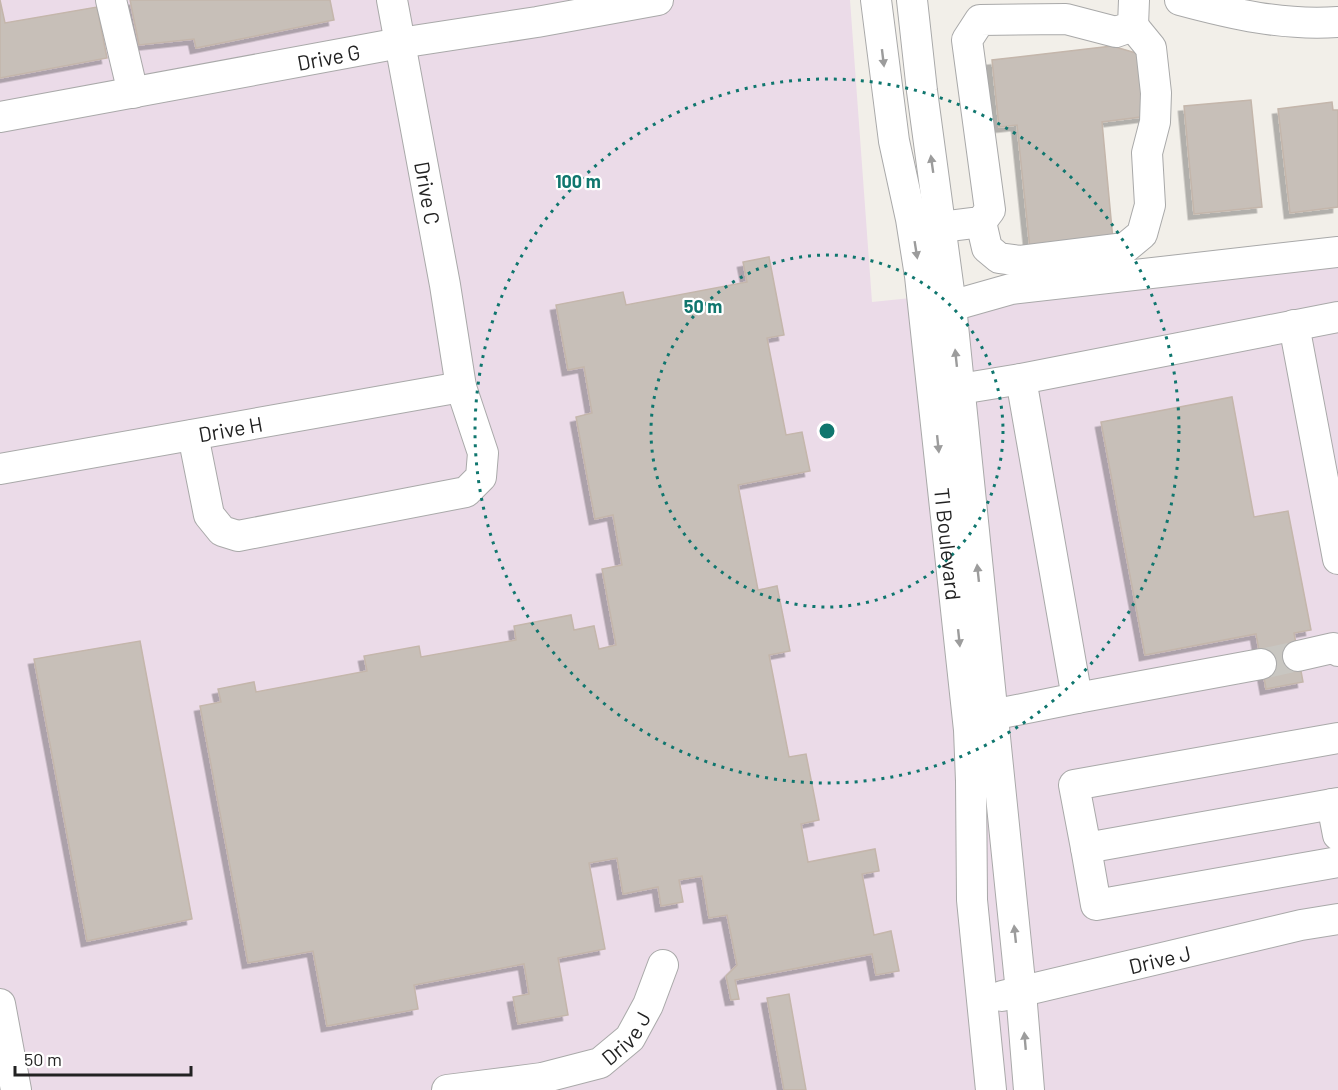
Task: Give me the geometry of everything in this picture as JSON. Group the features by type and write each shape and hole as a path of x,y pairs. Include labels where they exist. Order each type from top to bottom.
{"street":[{"path":"111,0 133,93"},
{"name":"Drive C","path":"193,435 209,514 222,531 238,536 466,492 481,477 483,453 461,387 445,285 392,0"},
{"name":"Drive G","path":"0,117 400,43 537,22 658,0"},
{"name":"TI Boulevard","path":"876,0 894,141 911,219 960,389 1029,1090"},
{"name":"TI Boulevard","path":"912,0 941,227 937,308 969,730 972,781 972,900 991,1090"},
{"path":"1180,0 1226,6 1273,21 1338,22"},
{"path":"941,227 981,222 990,210 967,40 980,20 1066,19 1116,32 1133,13 1151,48 1156,93 1155,122 1147,153 1150,205 1142,234 1125,248 1020,261 999,258 987,248 981,222"},
{"path":"937,308 1011,289 1338,252"},
{"path":"960,389 1338,317"},
{"path":"1294,325 1338,559"},
{"path":"1021,379 1077,698"},
{"name":"Drive H","path":"0,469 461,387"},
{"path":"1298,656 1333,648 1338,651"},
{"path":"992,715 1261,664"},
{"path":"1338,738 1074,785 1096,905 1338,862"},
{"path":"1086,848 1335,804 1338,836"},
{"name":"Drive J","path":"982,1000 1301,925 1338,919"},
{"name":"Drive J","path":"447,1090 542,1078 600,1063 630,1038 648,1005 663,965"},
{"path":"0,1004 16,1090"}],"shaded area":[{"path":"0,0 850,0 872,302 1338,254 1338,1090 0,1090"}],"building":[{"path":"0,0 5,23 97,7 107,58 0,78"},
{"path":"130,0 330,0 334,20 196,48 194,39 139,45"},
{"path":"1112,46 1143,55 1149,116 1102,122 1113,240 1030,249 1017,125 999,127 992,60"},
{"path":"1251,100 1262,207 1194,214 1184,106"},
{"path":"1332,102 1333,110 1338,110 1338,207 1290,213 1278,109"},
{"path":"769,257 784,335 767,338 786,435 802,432 810,471 738,485 758,590 777,586 790,651 769,655 789,757 806,754 819,820 801,824 808,862 875,849 879,871 862,874 874,935 891,931 899,971 876,975 872,954 735,980 739,999 731,1000 726,976 737,965 727,915 709,918 702,876 679,880 683,902 661,906 658,887 623,894 617,858 589,863 605,949 558,958 568,1015 518,1024 513,997 529,994 524,964 414,985 418,1009 327,1026 313,951 248,963 200,706 221,702 218,689 254,682 256,692 367,671 364,656 419,646 421,657 516,640 514,626 571,615 574,630 594,626 599,649 616,645 602,569 622,565 613,515 595,519 576,417 592,413 584,367 568,370 556,305 623,292 626,305 747,282 743,262"},
{"path":"1232,397 1254,517 1288,511 1311,630 1294,633 1303,682 1266,689 1256,634 1145,655 1101,422"},
{"path":"140,641 192,919 87,941 34,659"},
{"path":"789,994 806,1090 784,1090 767,998"}],"tunnel":[{"path":"1261,664 1298,656"}]}
